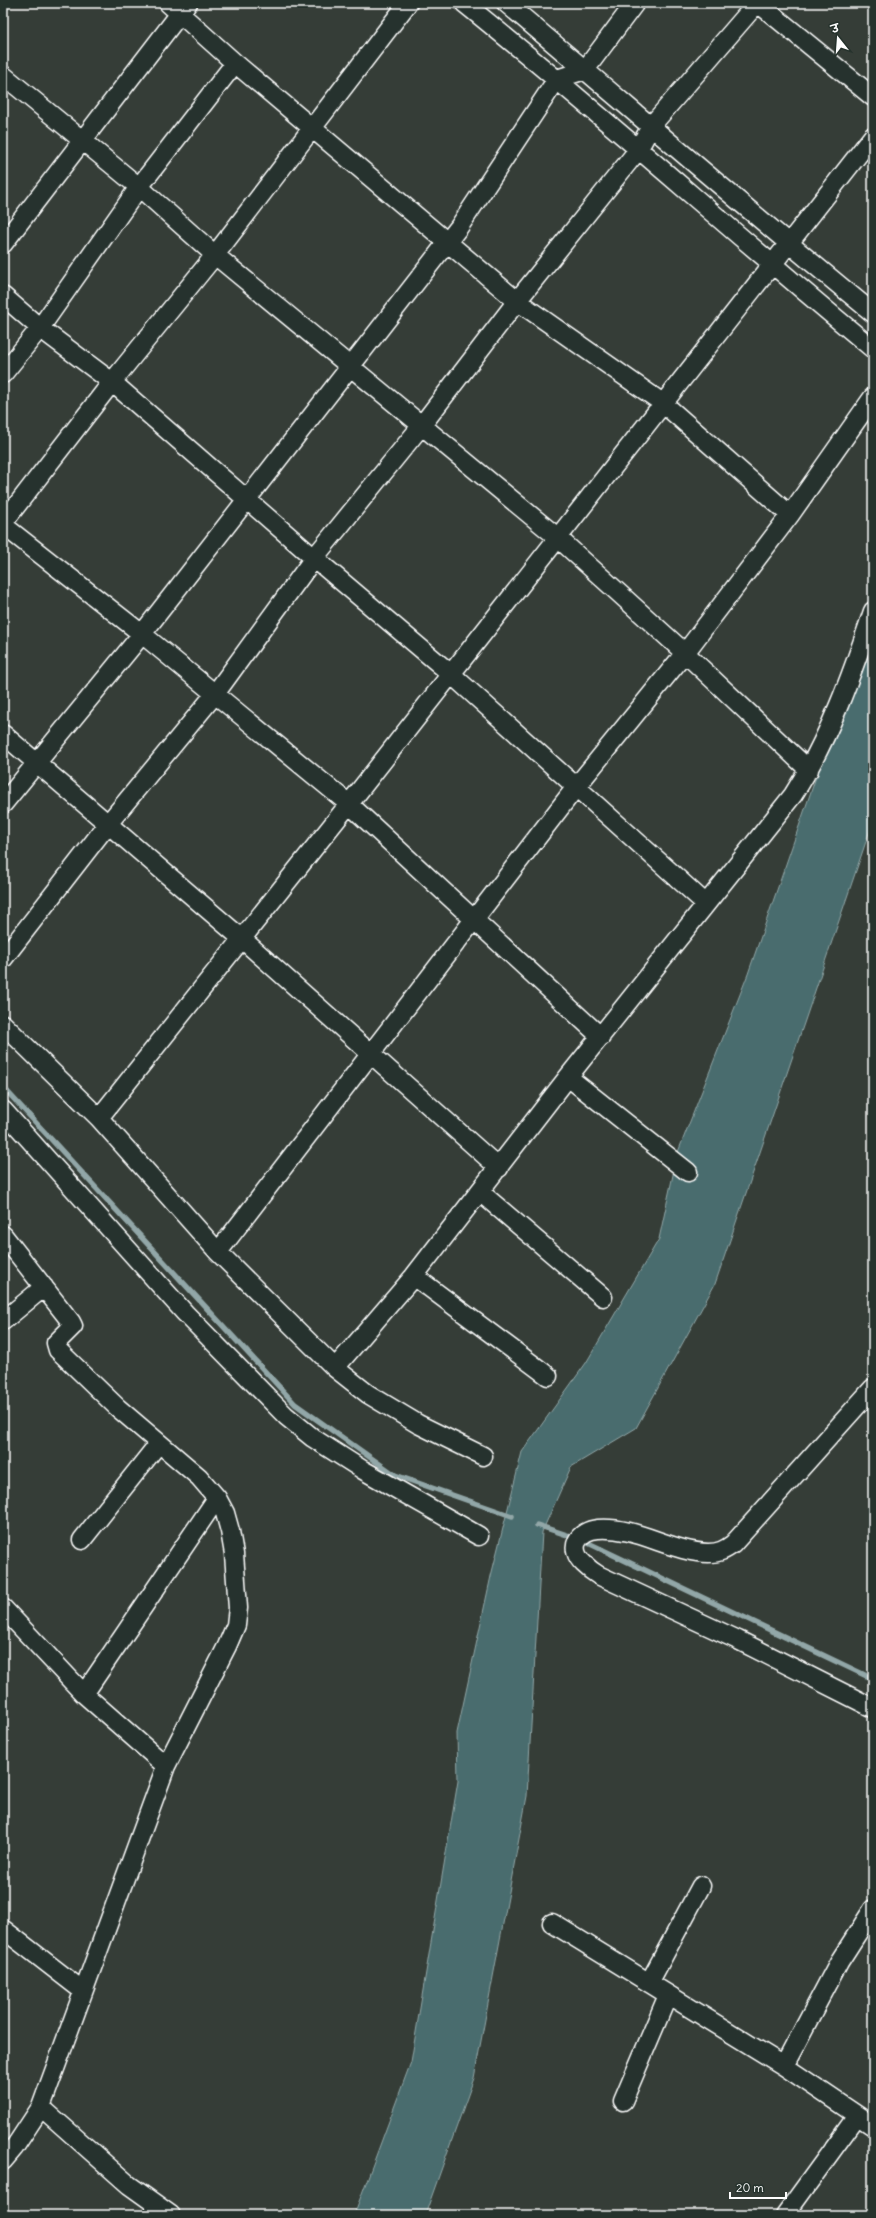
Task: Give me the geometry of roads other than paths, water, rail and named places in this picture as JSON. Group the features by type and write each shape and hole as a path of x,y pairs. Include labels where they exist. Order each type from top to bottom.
{"street":[{"path":"408,3 311,127 215,255 112,382 3,524 142,634 349,804 601,1037"},
{"path":"464,3 557,79 772,266 873,350"},
{"path":"506,3 651,126 708,177 873,313"},
{"path":"3,804 142,634 352,367 447,243 557,79 585,70 635,3"},
{"path":"3,959 107,825 215,694 314,558 422,425 517,301 638,150 651,126 758,3 873,97"},
{"path":"3,244 82,142 179,7 235,63 447,243 517,301 664,404 790,515"},
{"path":"3,374 40,328 138,187 235,63"},
{"path":"3,75 138,187 215,255 557,538 685,653 809,770"},
{"path":"99,1118 349,804 873,136"},
{"path":"3,296 40,328 112,382 246,500 451,674 706,904"},
{"path":"218,1252 576,787 685,653 790,515 873,397"},
{"path":"335,1368 414,1276 568,1077 793,795 809,770 826,734 873,611"},
{"path":"3,734 107,825 241,938 498,1168"},
{"path":"3,1024 99,1118 218,1252 335,1368 368,1394 418,1424 483,1456"},
{"path":"568,1077 688,1172"},
{"path":"3,1110 185,1313 286,1416 313,1438 363,1470 479,1536"},
{"path":"480,1192 603,1298"},
{"path":"3,1235 73,1326 56,1343 58,1350 118,1408 199,1477 217,1498 225,1513 234,1554 238,1608 236,1625 212,1680 166,1766 41,2107 14,2148 3,2161"},
{"path":"414,1276 548,1376"},
{"path":"3,1321 44,1287"},
{"path":"873,1388 733,1544 722,1552 698,1552 624,1532 600,1529 580,1536 577,1554 583,1564 598,1575 738,1640 873,1708"},
{"path":"82,1540 159,1443"},
{"path":"84,1694 217,1498"},
{"path":"3,1608 84,1694 166,1766"},
{"path":"649,1983 701,1886"},
{"path":"784,2066 839,1962 873,1908"},
{"path":"552,1923 784,2066 873,2126"},
{"path":"3,1929 83,1991"},
{"path":"623,2101 668,1995"},
{"path":"41,2107 130,2185 172,2215"},
{"path":"785,2215 858,2116"}],"water":[{"path":"873,629 873,821 715,1284 636,1428 571,1467 542,1532 527,1796 474,2078 425,2215 354,2215 411,2062 458,1781 457,1733 491,1576 522,1452 586,1363 659,1239 678,1152 748,974 815,780"}],"waterway":[{"path":"3,1087 295,1404 395,1475 512,1516"},
{"path":"537,1525 582,1540 873,1679"}]}
